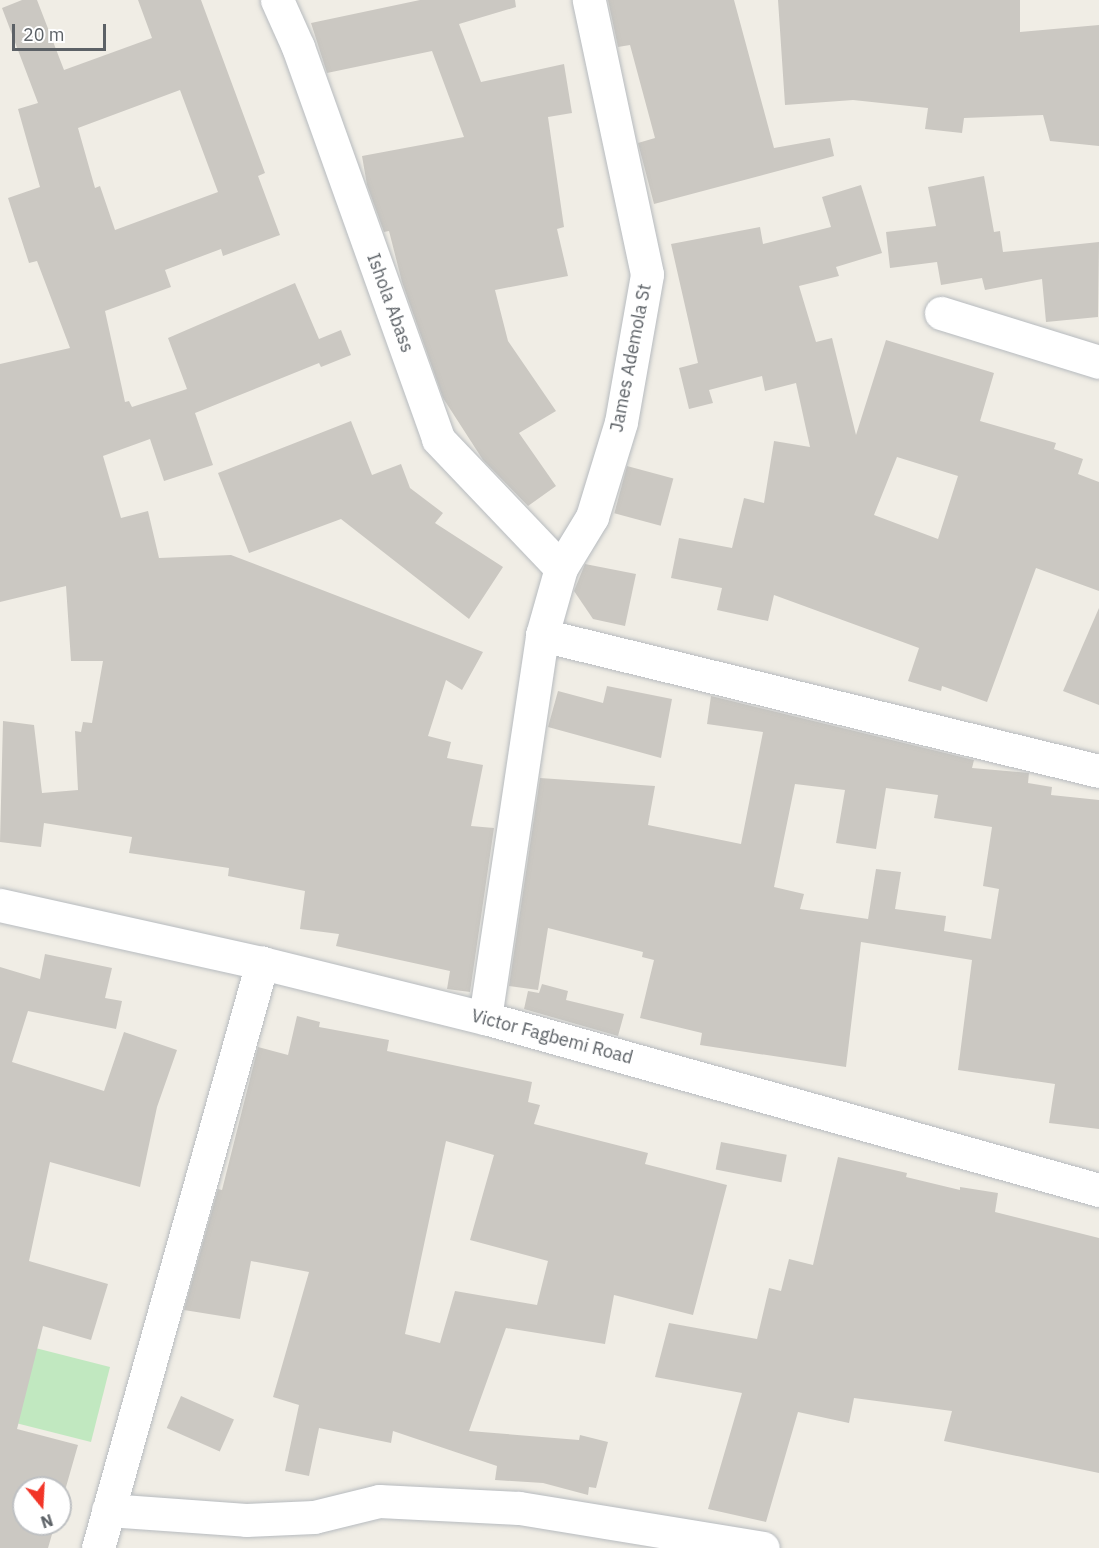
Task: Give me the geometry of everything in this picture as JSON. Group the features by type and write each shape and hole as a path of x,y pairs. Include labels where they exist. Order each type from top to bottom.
{"street":[{"name":"Ishola Abass","path":"278,0 298,48 438,439 561,568"},
{"name":"James Ademola St","path":"485,1018 542,635 561,568 592,517 621,422 647,274 589,0"},
{"path":"941,313 1099,362"},
{"path":"542,635 1099,771"},
{"name":"Victor Fagbemi Road","path":"0,905 262,963 485,1018 1099,1190"},
{"path":"98,1548 262,963"},
{"path":"108,1510 246,1520 314,1517 379,1501 519,1508 763,1548"}],"green space":[{"path":"0,1339 110,1367 91,1442 0,1419"}],"building":[{"path":"22,0 37,0 64,70 152,38 138,0 201,0 265,173 258,176 280,235 223,256 221,249 165,270 171,287 105,311 125,402 129,401 132,407 187,389 168,338 295,283 319,339 341,330 351,355 321,367 319,363 195,413 213,465 164,481 150,439 103,456 121,518 148,511 159,558 231,555 483,652 462,690 446,680 428,736 451,742 447,758 483,765 471,826 494,828 470,992 447,989 450,971 336,946 339,934 300,929 305,891 228,876 229,868 129,853 132,837 44,823 41,847 0,842 3,721 34,725 42,793 78,790 75,731 81,732 83,722 92,723 103,661 71,661 66,586 0,602 0,364 70,348 37,261 29,263 8,198 40,187 18,109 38,103 2,8","holes":["180,90 218,192 115,230 100,186 95,188 78,128"]},
{"path":"420,0 515,0 516,7 459,24 481,82 564,64 572,113 548,117 564,227 557,229 568,276 495,290 508,341 556,411 519,433 556,486 528,506 483,460 443,398 402,282 389,231 384,232 367,185 362,156 464,137 432,51 327,73 311,23"},
{"path":"608,0 734,0 774,148 830,138 834,156 654,204 638,143 655,138 630,45 618,47"},
{"path":"778,0 1020,0 1020,32 1099,25 1099,146 1050,141 1043,115 964,118 962,133 925,129 928,108 853,100 785,105"},
{"path":"984,176 994,232 1000,231 1003,252 1099,242 1098,317 1046,322 1042,279 985,290 982,278 941,285 937,262 890,268 886,232 936,226 928,187"},
{"path":"861,185 882,253 836,267 839,276 799,286 816,342 832,338 856,435 886,340 994,373 980,421 1056,443 1054,449 1083,459 1078,474 1099,482 1099,591 1036,568 987,702 942,686 941,691 908,681 919,648 774,595 768,621 717,610 722,588 671,578 679,538 732,548 744,498 764,503 774,441 810,447 796,383 765,391 762,376 709,390 713,403 689,409 679,368 698,363 671,244 760,227 763,244 831,227 822,197","holes":["897,457 958,476 938,539 874,515"]},
{"path":"351,421 372,475 401,464 410,488 443,513 435,523 503,567 469,619 341,519 249,553 218,473"},
{"path":"627,466 673,478 661,526 614,513"},
{"path":"585,564 636,574 625,626 593,619 574,591"},
{"path":"1099,608 1099,705 1063,691"},
{"path":"607,686 672,699 661,758 548,727 558,691 603,703"},
{"path":"711,696 974,760 972,768 1029,773 1028,783 1052,787 1051,795 1099,800 1099,1129 1049,1123 1055,1084 958,1070 972,960 861,942 846,1067 700,1045 702,1033 640,1018 654,960 642,957 643,952 548,928 538,990 509,986 540,778 655,786 648,825 741,844 763,732 707,724","holes":["795,784 845,790 836,843 876,849 886,788 938,795 934,818 992,827 983,886 999,889 991,939 944,931 946,916 895,909 901,872 876,869 868,919 800,909 804,894 774,887"]},
{"path":"45,954 112,968 105,998 122,1001 116,1029 28,1011 12,1062 104,1091 124,1032 177,1050 157,1107 140,1187 50,1162 29,1261 108,1284 91,1340 43,1326 17,1429 78,1445 69,1476 12,1476 12,1536 52,1536 48,1548 0,1548 0,967 40,979"},
{"path":"542,984 568,991 566,1000 624,1014 618,1036 524,1009 528,991 539,993"},
{"path":"297,1016 320,1022 319,1027 389,1040 387,1051 532,1082 528,1102 540,1105 534,1124 648,1153 645,1164 727,1185 693,1315 614,1295 605,1344 506,1328 469,1431 579,1440 580,1435 608,1442 596,1488 589,1487 588,1495 543,1483 495,1480 497,1466 393,1431 391,1443 319,1428 309,1476 285,1471 299,1405 273,1397 309,1272 251,1261 240,1319 184,1310 218,1189 222,1190 258,1047 288,1055","holes":["446,1141 494,1155 470,1240 548,1261 537,1305 455,1291 440,1343 405,1334"]},
{"path":"721,1142 787,1155 781,1182 716,1169"},
{"path":"838,1157 907,1173 906,1177 960,1190 960,1187 998,1193 995,1212 1099,1238 1099,1473 944,1441 952,1411 854,1398 849,1423 798,1412 766,1522 708,1509 742,1393 655,1377 669,1323 757,1339 769,1288 781,1291 789,1259 813,1265"},
{"path":"181,1396 234,1420 220,1452 167,1428"}]}
